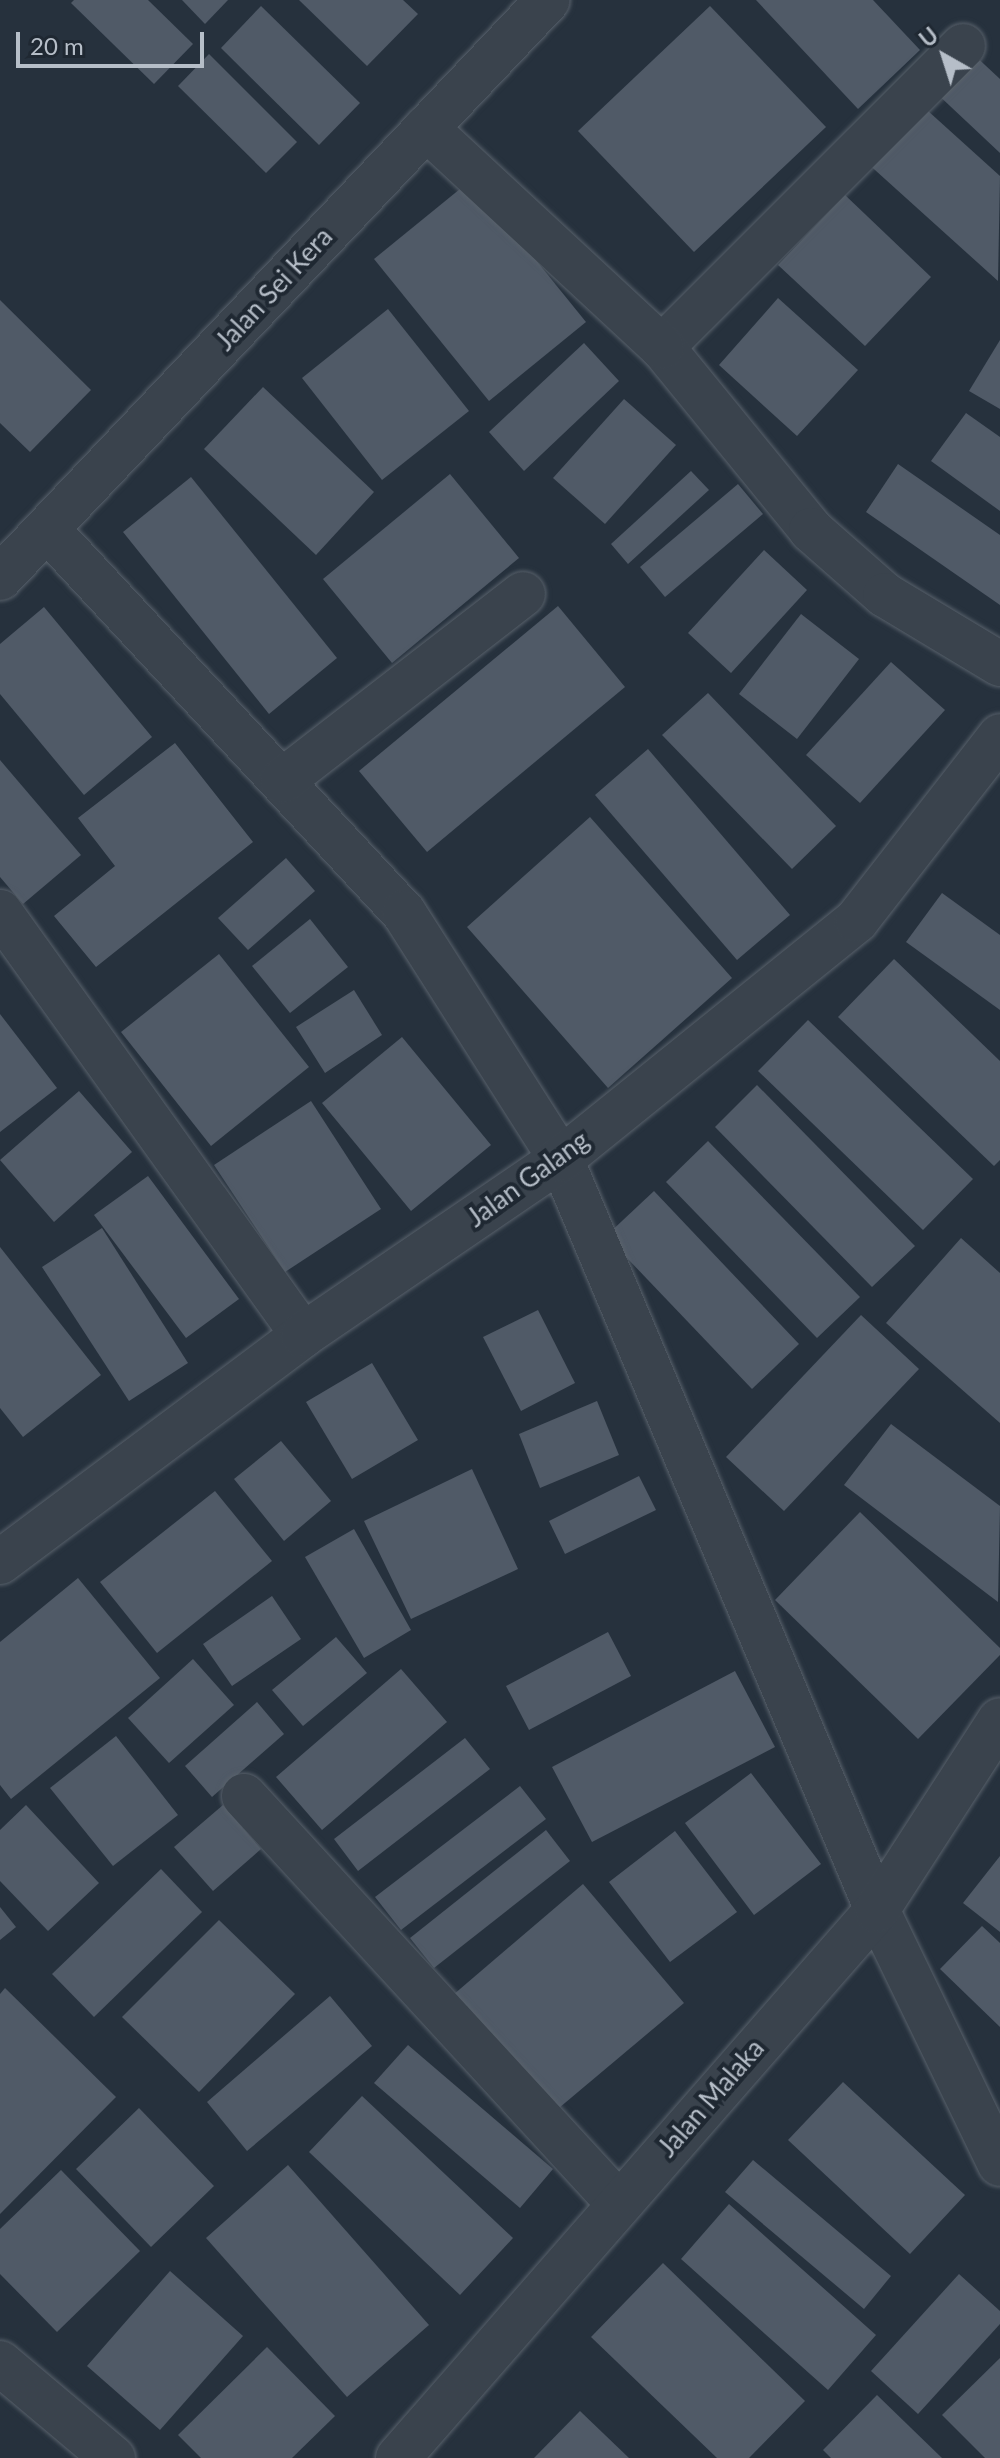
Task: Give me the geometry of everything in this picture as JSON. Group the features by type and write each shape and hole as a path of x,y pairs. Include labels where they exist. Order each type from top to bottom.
{"street":[{"name":"Jalan Sei Kera","path":"0,578 548,0"},
{"path":"662,347 963,46"},
{"path":"426,128 662,347 811,530 885,595 1000,664"},
{"path":"47,529 404,913 561,1159 877,1910 1000,2164"},
{"path":"282,781 523,594"},
{"name":"Jalan Galang","path":"0,1562 303,1335 561,1159 857,920 1000,736"},
{"path":"0,912 303,1335"},
{"name":"Jalan Malaka","path":"398,2458 877,1910 1000,1720"},
{"path":"244,1796 618,2203"},
{"path":"0,2363 113,2458"}],"building":[{"path":"74,0 148,0 193,44 154,84 71,3"},
{"path":"182,0 228,0 205,24"},
{"path":"299,0 403,0 418,14 367,66"},
{"path":"756,0 873,0 920,50 858,109"},
{"path":"261,6 360,103 319,145 221,48"},
{"path":"710,6 826,127 694,252 578,131"},
{"path":"970,51 1000,79 1000,153 933,90"},
{"path":"209,54 297,142 266,173 178,86"},
{"path":"917,101 1000,176 998,281 865,161"},
{"path":"471,180 586,322 489,401 374,259"},
{"path":"845,195 931,277 865,346 778,265"},
{"path":"778,298 858,370 797,436 719,365"},
{"path":"0,300 91,390 30,452 0,423"},
{"path":"388,309 469,411 382,480 302,378"},
{"path":"1000,340 1000,409 969,391"},
{"path":"584,343 619,381 524,471 489,432"},
{"path":"263,387 374,492 316,555 204,449"},
{"path":"624,399 676,445 605,524 553,478"},
{"path":"966,413 1000,437 1000,511 931,461"},
{"path":"898,464 1000,535 1000,605 866,512"},
{"path":"691,471 709,490 628,564 611,544"},
{"path":"450,474 519,558 392,663 323,579"},
{"path":"191,477 337,658 269,714 123,532"},
{"path":"738,484 763,514 665,597 640,567"},
{"path":"764,550 807,590 731,673 688,633"},
{"path":"558,606 625,687 427,852 359,771"},
{"path":"44,607 152,737 84,795 0,694 0,644"},
{"path":"801,614 859,659 797,739 739,694"},
{"path":"891,662 945,710 860,803 806,755"},
{"path":"708,693 836,826 792,869 662,735"},
{"path":"175,743 253,842 96,967 54,916 115,866 78,818"},
{"path":"648,749 790,915 737,960 595,795"},
{"path":"0,760 81,855 23,904 0,877"},
{"path":"590,817 732,978 608,1088 467,927"},
{"path":"286,858 315,891 248,950 218,918"},
{"path":"942,893 1000,935 1000,1010 906,942"},
{"path":"310,919 348,967 290,1013 252,966"},
{"path":"219,954 309,1067 211,1146 121,1032"},
{"path":"894,959 1000,1061 1000,1160 994,1166 838,1017"},
{"path":"354,990 382,1035 325,1073 296,1027"},
{"path":"0,1014 57,1088 0,1132"},
{"path":"808,1020 973,1179 923,1230 758,1071"},
{"path":"402,1037 491,1145 411,1211 322,1103"},
{"path":"757,1085 915,1246 872,1287 715,1127"},
{"path":"79,1091 132,1152 54,1222 0,1160"},
{"path":"311,1101 381,1209 285,1272 214,1165"},
{"path":"708,1141 860,1297 817,1338 666,1182"},
{"path":"148,1176 239,1299 186,1338 94,1215"},
{"path":"654,1191 799,1344 752,1389 606,1236"},
{"path":"102,1228 188,1363 129,1401 42,1267"},
{"path":"961,1238 1000,1273 1000,1423 886,1323"},
{"path":"0,1247 101,1375 23,1437 0,1408"},
{"path":"538,1310 575,1383 521,1411 483,1337"},
{"path":"861,1315 919,1369 784,1511 726,1457"},
{"path":"372,1363 418,1440 352,1479 306,1402"},
{"path":"597,1401 619,1455 540,1488 519,1434"},
{"path":"891,1424 1000,1506 998,1602 844,1485"},
{"path":"281,1441 331,1501 284,1541 234,1479"},
{"path":"472,1469 518,1569 411,1619 364,1521"},
{"path":"639,1476 656,1510 565,1554 549,1521"},
{"path":"215,1491 272,1561 157,1653 100,1582"},
{"path":"860,1512 1000,1648 1000,1655 918,1739 775,1600"},
{"path":"354,1529 411,1630 364,1658 305,1557"},
{"path":"78,1578 160,1678 11,1799 0,1785 0,1642"},
{"path":"272,1596 301,1639 232,1686 203,1644"},
{"path":"608,1632 631,1676 529,1730 506,1686"},
{"path":"336,1637 367,1673 303,1726 272,1690"},
{"path":"193,1659 234,1705 169,1763 128,1718"},
{"path":"401,1669 447,1722 322,1830 276,1777"},
{"path":"735,1671 775,1747 592,1842 552,1767"},
{"path":"257,1702 284,1734 212,1797 185,1766"},
{"path":"116,1736 178,1815 113,1866 50,1788"},
{"path":"465,1738 490,1769 358,1871 334,1839"},
{"path":"751,1773 821,1864 754,1915 685,1823"},
{"path":"520,1786 546,1819 401,1930 375,1897"},
{"path":"26,1805 99,1883 48,1931 0,1881 0,1830"},
{"path":"223,1805 261,1849 213,1891 174,1847"},
{"path":"546,1830 570,1861 434,1968 410,1938"},
{"path":"675,1831 737,1912 670,1962 609,1882"},
{"path":"1000,1856 1000,1932 963,1903"},
{"path":"161,1869 202,1912 94,2017 52,1974"},
{"path":"583,1884 684,2003 553,2113 453,1995"},
{"path":"0,1907 16,1927 0,1940"},
{"path":"219,1920 295,1994 199,2092 122,2017"},
{"path":"982,1926 1000,1943 1000,2027 940,1969"},
{"path":"5,1988 116,2097 0,2214 0,1994"},
{"path":"330,1996 372,2046 247,2151 207,2102"},
{"path":"408,2045 553,2169 520,2208 374,2083"},
{"path":"843,2082 965,2195 910,2254 788,2140"},
{"path":"362,2096 513,2238 460,2295 309,2152"},
{"path":"139,2108 214,2186 151,2247 76,2169"},
{"path":"753,2160 891,2276 864,2309 725,2192"},
{"path":"288,2165 429,2325 347,2397 206,2238"},
{"path":"61,2170 140,2251 57,2332 0,2274 0,2229"},
{"path":"729,2204 876,2335 828,2390 681,2259"},
{"path":"663,2263 805,2401 749,2458 717,2458 591,2337"},
{"path":"170,2271 243,2336 160,2430 87,2366"},
{"path":"959,2274 1000,2311 1000,2324 918,2414 871,2371"},
{"path":"267,2347 335,2416 292,2458 201,2458 178,2435"},
{"path":"1000,2358 1000,2458 985,2458 942,2415"},
{"path":"877,2395 942,2458 831,2458 823,2450"},
{"path":"580,2411 629,2458 534,2458"}]}
